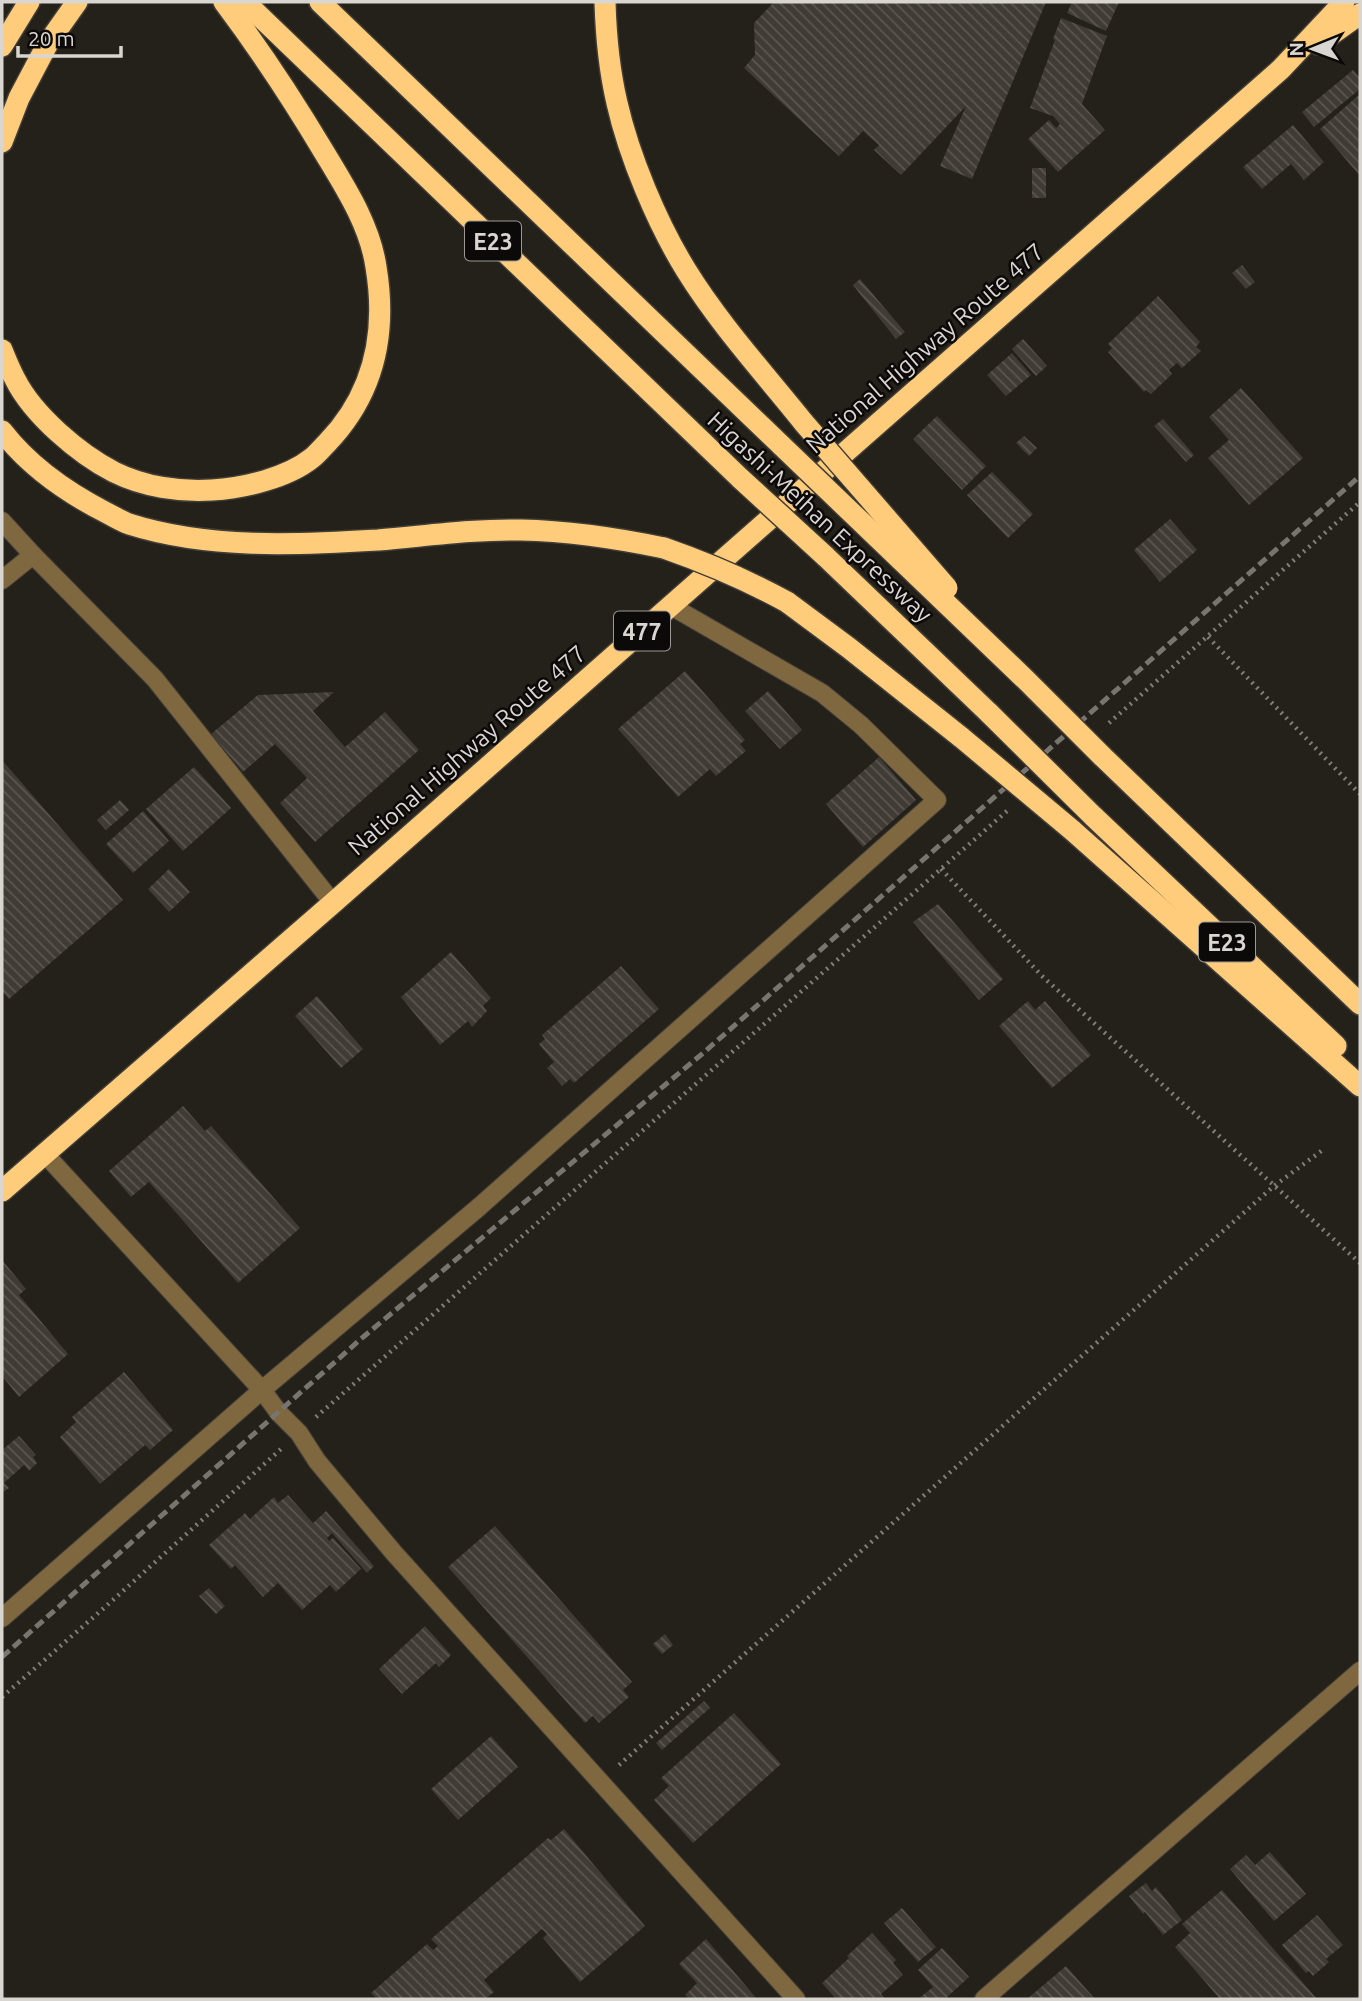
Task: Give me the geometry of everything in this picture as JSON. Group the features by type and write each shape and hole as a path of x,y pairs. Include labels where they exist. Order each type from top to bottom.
{"highway":[{"path":"2,46 29,2"},
{"path":"2,142 24,87 48,43 77,2"},
{"path":"2,350 16,382 40,416 75,447 115,472 158,487 196,491 235,489 276,478 311,459 342,427 365,389 377,348 380,308 376,265 361,218 336,171 261,50 224,2"},
{"name":"Higashi-Meihan Expressway","path":"245,2 1360,1069"},
{"name":"Higashi-Meihan Expressway","path":"320,2 1360,1004"},
{"path":"604,2 607,47 617,104 633,157 657,214 686,269 723,324 804,423 1026,680"},
{"name":"National Highway Route 477","path":"2,1191 1281,69 1345,2"},
{"name":"National Highway Route 477","path":"1281,69 1360,14"},
{"path":"2,431 43,474 83,501 128,523 177,535 234,542 297,544 379,540 467,531 577,533 664,548 748,581 787,602 962,738 1072,830 1360,1086"}],"street":[{"path":"2,521 155,679 333,902"},
{"path":"2,580 33,555"},
{"path":"2,1618 262,1390 479,1208 937,800 861,725 822,693 671,606"},
{"path":"44,1153 262,1390 394,1553 796,1999"},
{"path":"984,1999 1360,1671"}],"path":[{"path":"1360,502 1208,638 1360,794"},
{"path":"2,1697 941,869 1044,977 1360,1263"},
{"path":"600,1782 1274,1186 1324,1149"}],"building":[{"path":"774,2 1046,2 972,179 940,166 966,106 901,175 874,150 879,145 863,131 839,156 744,68 755,55 754,23"},
{"path":"1072,2 1119,2 1106,31 1067,13"},
{"path":"1061,18 1107,36 1082,104 1105,130 1058,172 1028,139 1049,120 1056,128 1060,124 1053,116 1030,108"},
{"path":"1353,70 1360,78 1360,89 1314,127 1302,112"},
{"path":"1360,94 1360,176 1320,129"},
{"path":"1293,125 1324,162 1304,180 1291,164 1262,189 1243,167"},
{"path":"1032,168 1046,168 1046,198 1032,198"},
{"path":"1242,265 1255,282 1246,289 1232,273"},
{"path":"860,279 905,332 896,339 853,285"},
{"path":"1158,296 1200,342 1196,347 1201,351 1182,368 1177,363 1169,370 1172,374 1151,394 1146,390 1144,392 1108,352 1112,348 1108,344"},
{"path":"1023,339 1047,366 1036,376 1012,349"},
{"path":"1012,353 1031,375 1006,396 987,375"},
{"path":"1241,388 1303,458 1249,505 1208,458 1229,440 1209,417"},
{"path":"937,416 986,466 962,490 913,439"},
{"path":"1163,419 1194,455 1186,462 1154,426"},
{"path":"1024,436 1037,448 1029,456 1016,443"},
{"path":"992,472 1033,514 1008,538 967,495"},
{"path":"1170,519 1197,550 1160,582 1134,550"},
{"path":"685,671 745,740 740,744 746,751 716,776 710,769 678,797 618,729"},
{"path":"768,691 802,730 780,749 745,711"},
{"path":"334,692 313,711 345,747 385,712 419,750 315,842 280,803 307,778 275,744 243,772 211,734 258,695"},
{"path":"879,757 916,800 863,847 826,804"},
{"path":"2,760 123,900 9,999 2,991"},
{"path":"194,767 231,808 183,851 146,809"},
{"path":"120,800 129,810 106,830 97,820"},
{"path":"143,811 169,841 133,873 106,844"},
{"path":"169,869 190,892 169,912 148,889"},
{"path":"938,904 1003,979 979,1000 913,922"},
{"path":"451,952 491,998 483,1006 487,1011 472,1027 468,1021 440,1045 401,997"},
{"path":"621,966 659,1009 574,1083 570,1079 562,1086 547,1068 554,1062 539,1044 545,1039 542,1035"},
{"path":"317,996 363,1049 341,1068 295,1016"},
{"path":"1028,1001 1035,1010 1045,1001 1091,1055 1052,1088 999,1026"},
{"path":"183,1106 205,1131 211,1126 300,1228 238,1283 149,1182 131,1197 109,1171"},
{"path":"2,1260 26,1289 19,1295 68,1354 19,1397 2,1376"},
{"path":"124,1372 173,1430 150,1450 145,1445 100,1484 60,1437 76,1422 72,1417"},
{"path":"19,1436 36,1455 33,1457 37,1463 29,1471 24,1465 4,1483 9,1488 2,1493 2,1450"},
{"path":"288,1495 313,1523 326,1511 374,1566 367,1573 332,1533 327,1538 329,1541 333,1538 361,1569 336,1592 330,1585 302,1610 278,1583 263,1597 235,1565 231,1569 209,1545 245,1513 250,1519 274,1497 278,1503"},
{"path":"495,1526 632,1682 623,1690 629,1697 599,1723 593,1716 585,1723 448,1567"},
{"path":"209,1588 225,1606 216,1614 199,1596"},
{"path":"425,1626 451,1655 439,1667 436,1663 402,1694 379,1669"},
{"path":"665,1634 673,1645 662,1654 653,1644"},
{"path":"704,1701 710,1708 662,1750 656,1743"},
{"path":"734,1713 781,1764 693,1843 654,1800 669,1786 661,1778"},
{"path":"491,1736 518,1767 458,1820 431,1789"},
{"path":"564,1829 645,1926 580,1982 543,1938 547,1934 542,1929 484,1980 494,1992 485,1999 377,1999 371,1993 427,1944 433,1950 438,1946 431,1939 548,1838 551,1840"},
{"path":"1270,1852 1306,1894 1274,1921 1230,1869 1246,1855 1255,1865"},
{"path":"1146,1883 1152,1891 1156,1887 1182,1920 1163,1935 1129,1896"},
{"path":"1222,1890 1317,1999 1220,1999 1175,1947 1190,1933 1182,1924"},
{"path":"902,1908 936,1947 918,1962 884,1923"},
{"path":"1317,1915 1343,1945 1326,1959 1329,1962 1313,1976 1309,1971 1306,1973 1282,1945"},
{"path":"872,1933 896,1960 893,1963 903,1975 881,1994 885,1999 836,1999 822,1983"},
{"path":"706,1939 757,1999 689,1999 685,1995 697,1983 679,1964"},
{"path":"942,1948 969,1977 945,1999 918,1999 933,1987 918,1970"},
{"path":"1066,1966 1095,1999 1027,1999"}],"railway":[{"path":"2,1657 362,1338 702,1054 1360,476"}]}
